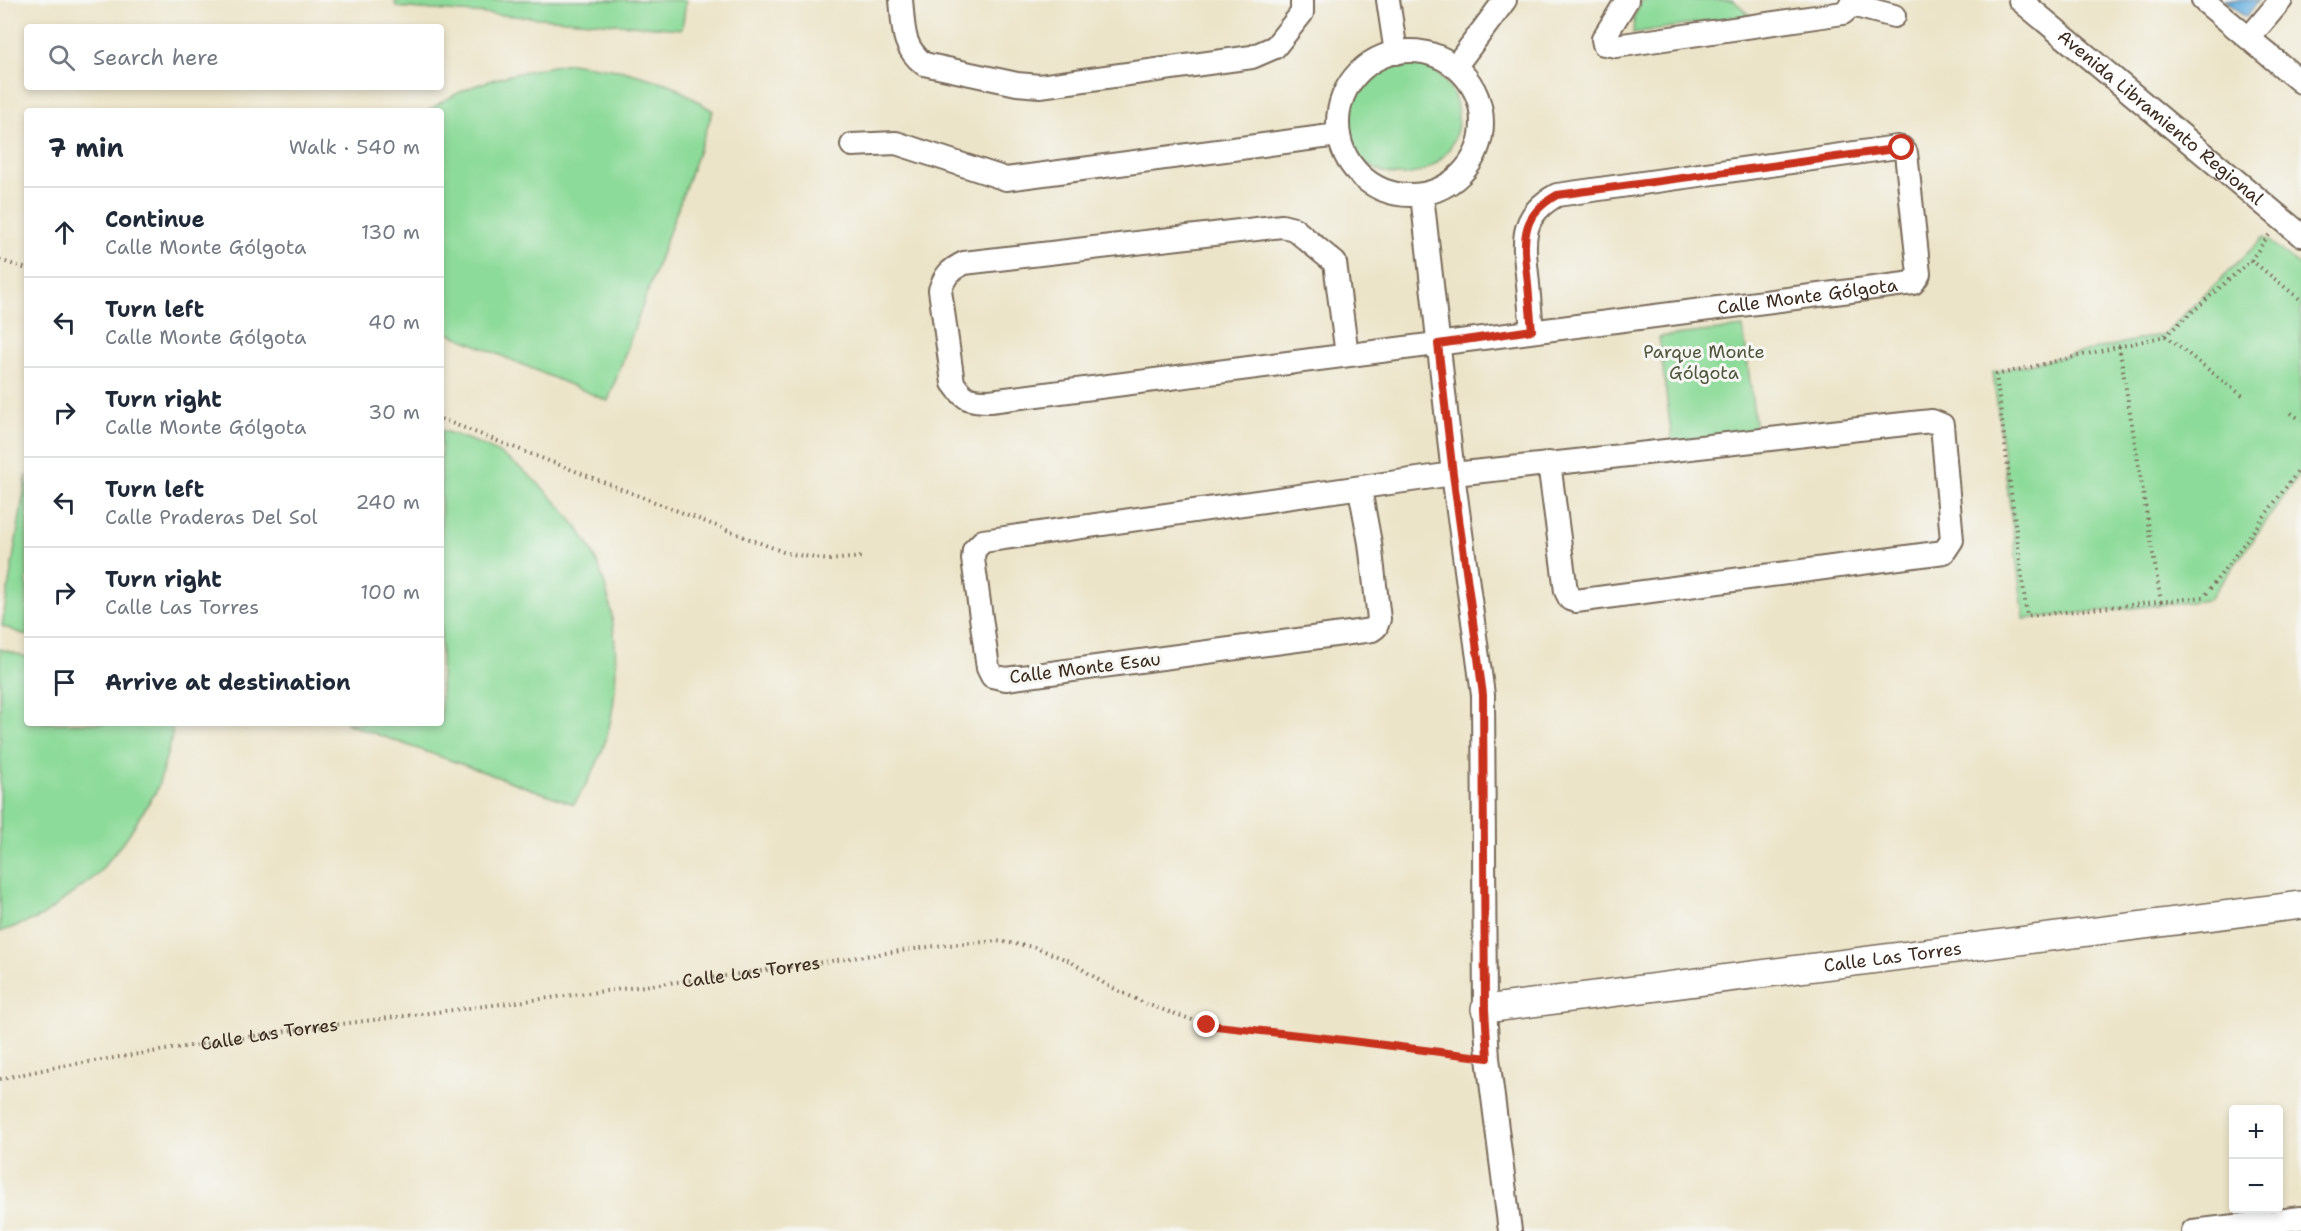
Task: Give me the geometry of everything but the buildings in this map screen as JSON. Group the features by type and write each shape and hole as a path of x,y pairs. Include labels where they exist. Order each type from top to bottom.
{"main road":[{"name":"Calle Las Torres","path":"1485,1009 2301,905"}],"street":[{"path":"901,0 906,43 912,55 924,64 1017,84 1041,86 1252,57 1275,47 1302,12 1302,0"},
{"path":"1388,0 1396,53"},
{"path":"1455,67 1505,0"},
{"path":"1627,0 1603,39 1604,44 1617,46 1843,13 1852,3 1894,16"},
{"name":"Avenida Libramiento Regional","path":"2020,0 2301,235"},
{"path":"2203,0 2301,82"},
{"path":"2249,38 2281,0"},
{"path":"1410,51 1434,55 1455,67 1472,85 1481,107 1483,130 1477,153 1464,173 1445,188 1422,195 1399,195 1376,188 1357,174 1344,154 1338,135 1339,106 1348,84 1365,66 1386,54 1410,51"},
{"path":"852,145 896,143 1006,179 1338,135"},
{"name":"Calle Monte Gólgota","path":"1347,355 1335,263 1294,229 1282,226 964,263 944,277 940,290 953,383 961,396 972,401 1001,400 1438,344 1532,330 1913,283 1919,274 1906,153 1902,148 1897,147 1557,195 1537,209 1524,239 1532,330"},
{"path":"1422,195 1453,474 1483,695 1485,1009 1488,1058 1510,1231"},
{"name":"Calle Monte Esau","path":"1360,489 1370,543 1379,619 1372,630 1006,679 992,676 988,668 973,559 974,550 983,541 1453,474 1549,463 1932,421 1942,425 1952,540 1944,552 1576,601 1570,599 1566,591 1549,463"},
{"path":"2193,1231 2301,1218"}],"path":[{"path":"2283,220 2265,239 2251,260 2165,336 1996,375 2027,616 2204,597 2301,467"},
{"path":"0,260 24,268"},
{"path":"2251,260 2301,300"},
{"path":"2165,336 2244,397"},
{"path":"2119,346 2161,602"},
{"path":"2291,413 2301,420"},
{"path":"444,420 786,553 828,560 862,556"},
{"name":"Calle Las Torres","path":"0,1079 56,1067 293,1030 734,975 935,946 997,941 1034,947 1070,961 1105,984 1144,1003 1207,1025 1488,1058"}],"green space":[{"path":"395,0 686,0 682,29 396,7"},
{"path":"1642,0 1733,0 1750,15 1633,33 1634,18"},
{"path":"1401,61 1423,65 1442,77 1454,96 1458,118 1454,140 1442,159 1423,171 1401,175 1379,171 1360,159 1348,140 1344,118 1348,96 1360,77 1379,65"},
{"path":"570,63 624,71 672,85 713,111 608,401 444,331 444,108 432,108 461,92 514,74"},
{"path":"2264,237 2301,267 2301,473 2209,600 2024,619 1993,372 2164,334"},
{"name":"Parque Monte Gólgota","path":"1743,327 1758,447 1674,456 1659,337"},
{"path":"444,431 501,454 537,483 579,530 592,552 602,577 614,631 616,660 612,714 600,756 574,804 353,726 444,726"},
{"path":"24,492 24,635 2,626"},
{"path":"0,649 24,656 24,726 172,726 172,737 157,790 127,837 97,875 41,917 0,932"}],"water":[{"path":"2225,0 2259,0 2246,17"}],"route":[{"path":"1207,1025 1488,1058 1485,1009 1483,695 1438,344 1532,330 1524,239 1537,209 1557,195 1902,148"}]}
